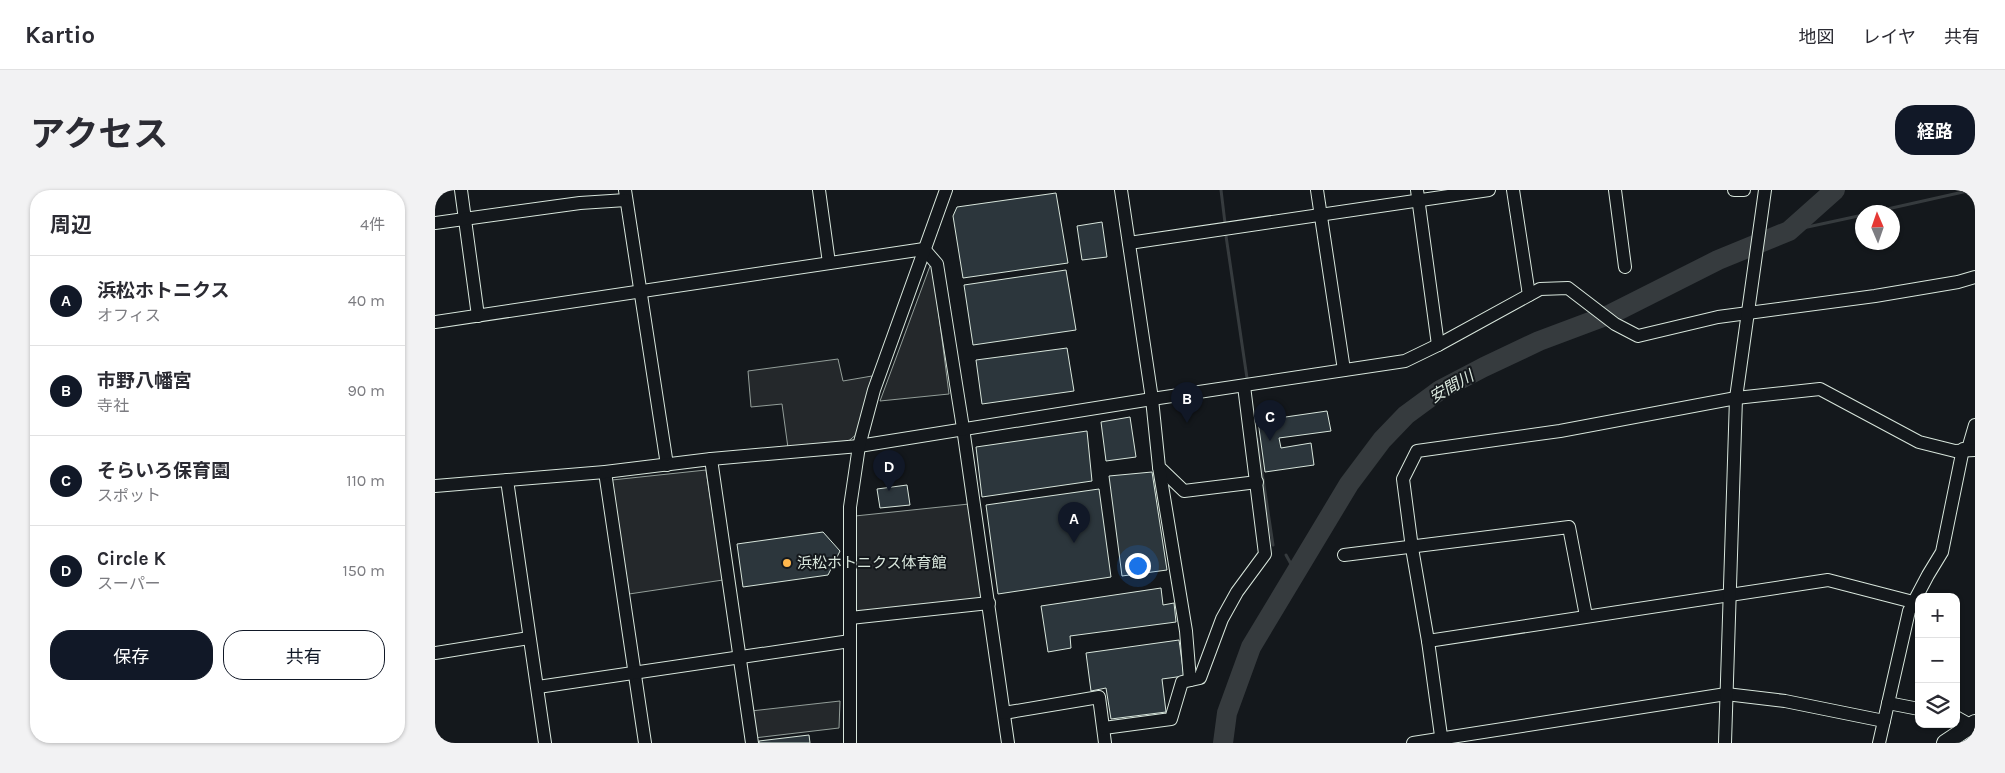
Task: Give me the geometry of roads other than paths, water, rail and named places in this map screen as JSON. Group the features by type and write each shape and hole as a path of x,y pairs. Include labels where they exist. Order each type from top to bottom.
{"main road":[{"path":"1945,743 1973,725"}],"street":[{"path":"461,190 478,316"},
{"path":"819,190 829,263"},
{"path":"849,743 850,507 859,446 874,390 946,190"},
{"path":"1121,190 1152,399 1159,467 1185,631 1190,680"},
{"path":"1317,190 1344,370"},
{"path":"1129,243 1321,215 1417,195 1489,190"},
{"path":"1513,190 1529,295"},
{"path":"1615,190 1625,267"},
{"path":"1734,190 1743,190"},
{"path":"1725,743 1736,398 1765,190"},
{"path":"435,224 625,195 642,291 667,464"},
{"path":"1417,195 1439,345"},
{"path":"435,322 924,249"},
{"path":"924,249 937,264 989,603 1008,743"},
{"path":"435,486 605,472 711,459 859,446 963,428 1405,361 1439,345 1540,289 1568,288 1615,324 1638,336 1718,317 1875,296 1958,282 1975,277"},
{"path":"1103,728 1171,719 1182,682 1200,678 1213,641 1229,606 1265,554 1244,386"},
{"path":"1442,741 1428,641 1411,548 1403,480 1417,451 1560,431 1736,398 1820,389 1919,442 1955,451 1969,450"},
{"path":"1879,743 1909,611 1942,552 1975,425"},
{"path":"711,459 752,743"},
{"path":"1159,467 1184,491 1257,482"},
{"path":"605,472 645,743"},
{"path":"507,480 545,743"},
{"path":"1344,555 1569,528 1585,616"},
{"path":"1428,641 1828,580 1913,602"},
{"path":"850,618 989,603"},
{"path":"435,652 529,638"},
{"path":"538,687 850,641"},
{"path":"1413,743 1442,741 1726,694 1785,701 1884,721"},
{"path":"1004,713 1099,697 1105,743"},
{"path":"1888,703 1915,708"},
{"path":"1960,719 1973,725"}],"waterway":[{"path":"1221,190 1225,223"},
{"name":"安間川","path":"1223,743 1227,713 1251,647 1349,484 1382,440 1406,415 1440,390 1484,367 1539,341 1611,314 1718,260 1789,231 1835,190"},
{"path":"1900,206 1972,190"},
{"path":"1789,231 1855,217"},
{"path":"1226,236 1247,378"},
{"path":"1257,439 1273,545"},
{"path":"1286,555 1296,573"}],"place":[{"name":"市野八幡宮","path":"1187,423"},
{"name":"そらいろ保育園","path":"1270,441"},
{"name":"Circle K","path":"889,491"},
{"name":"浜松ホトニクス","path":"1074,543"},
{"name":"浜松ホトニクス体育館","path":"787,563"}]}
